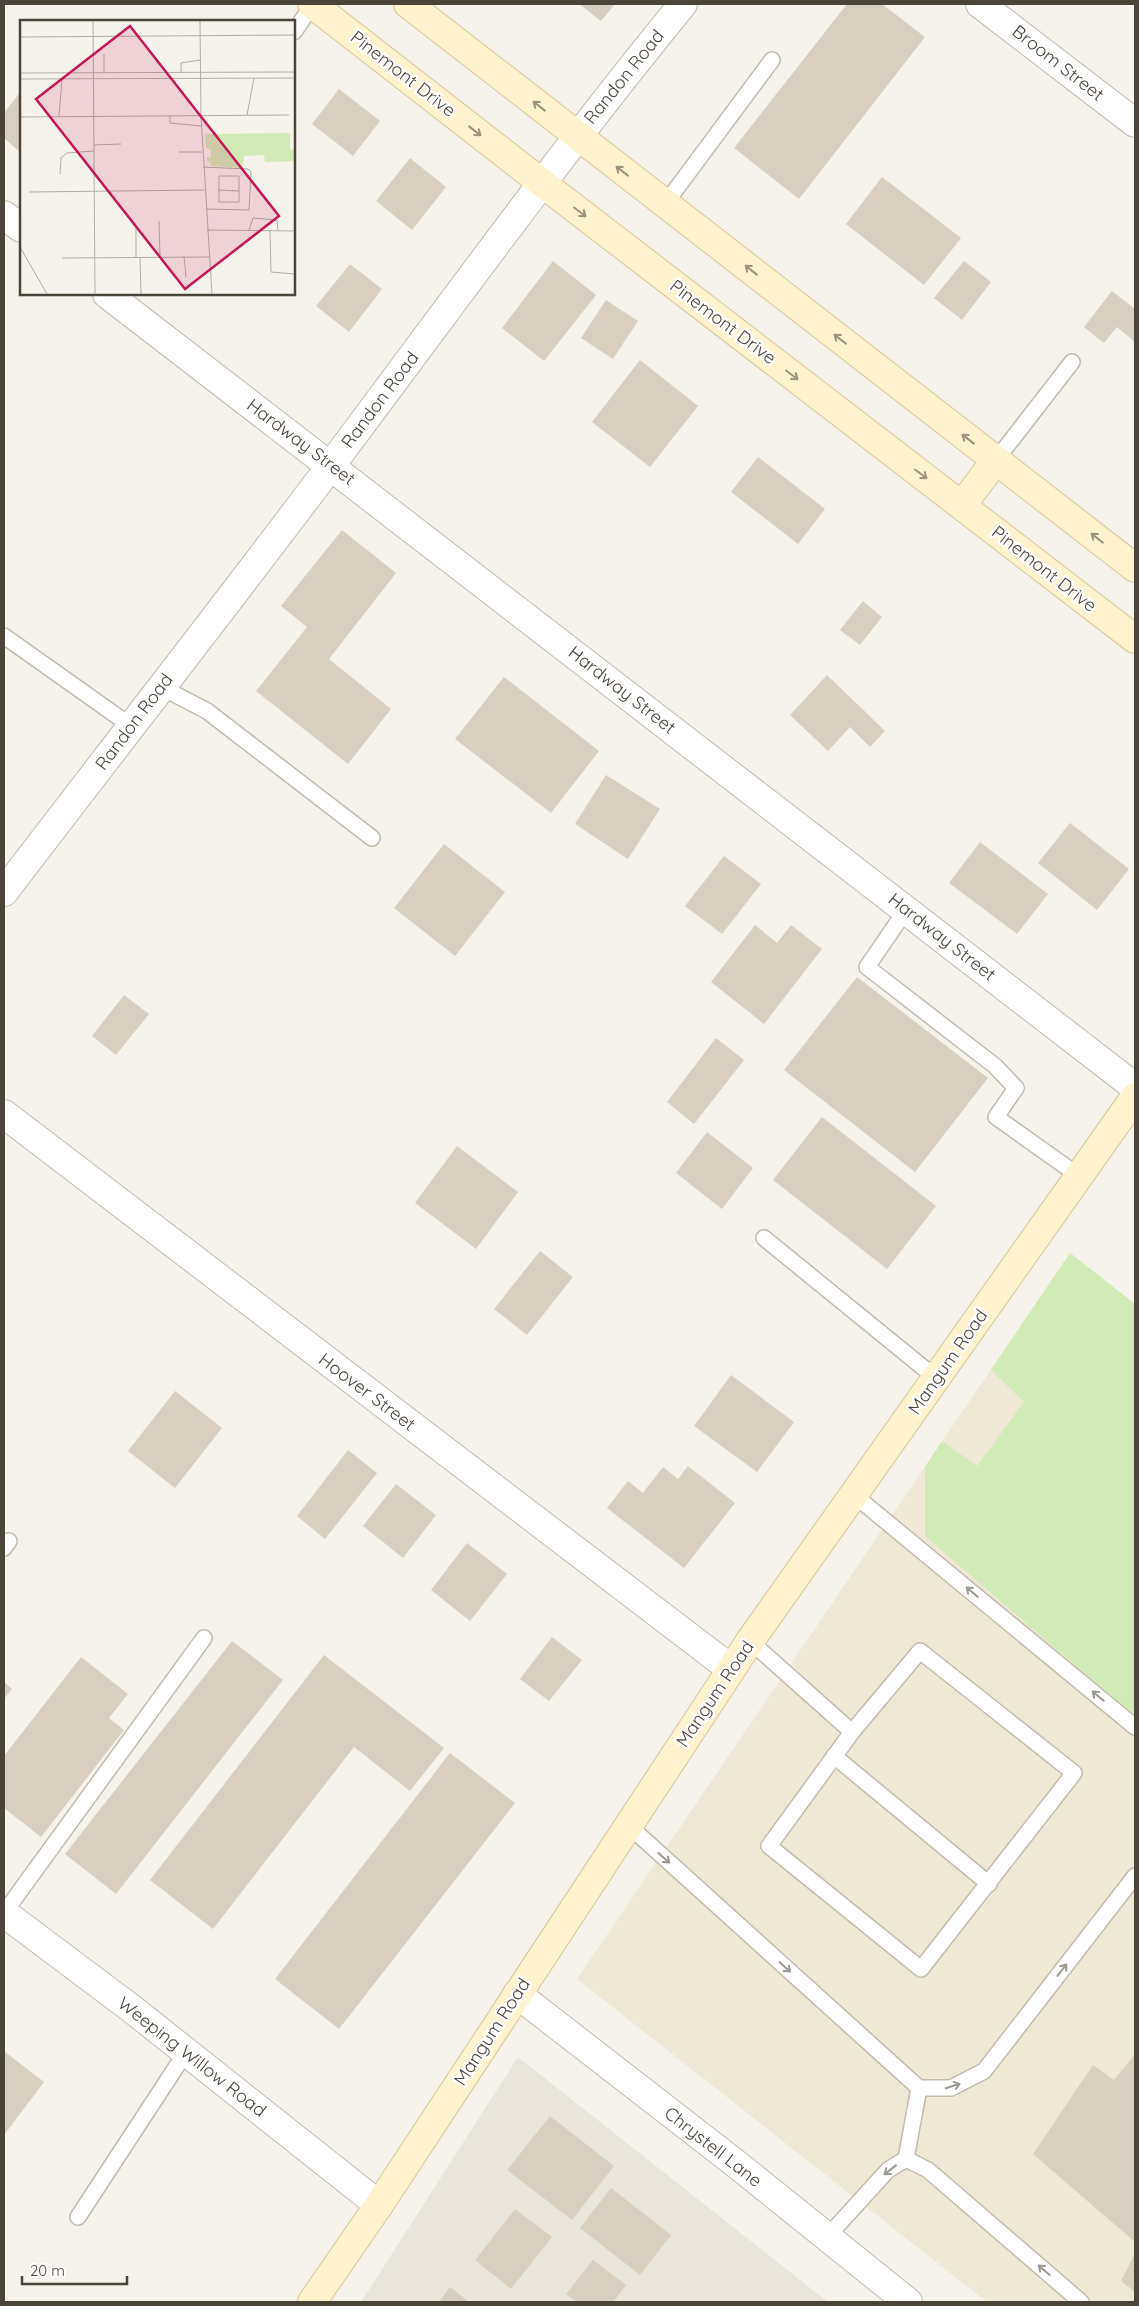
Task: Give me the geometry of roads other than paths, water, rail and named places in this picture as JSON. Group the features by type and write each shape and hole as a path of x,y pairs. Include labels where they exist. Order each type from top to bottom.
{"main road":[{"name":"Pinemont Drive","path":"313,4 542,183 1135,639"},
{"path":"408,4 1135,568"},
{"path":"962,505 996,460"},
{"name":"Mangum Road","path":"312,2302 379,2205 750,1640 1135,1097"}],"street":[{"name":"Randon Road","path":"4,892 331,465 577,136 683,4"},
{"name":"Broom Street","path":"980,4 1135,123"},
{"path":"4,215 20,227"},
{"name":"Hardway Street","path":"108,295 1135,1087"},
{"name":"Hoover Street","path":"4,1114 731,1669"},
{"name":"Weeping Willow Road","path":"4,1913 186,2052 379,2205"},
{"name":"Chrystell Lane","path":"517,1994 908,2302"}],"lane":[{"path":"295,31 313,4"},
{"path":"665,204 772,60"},
{"path":"996,460 1072,362"},
{"path":"4,636 131,726"},
{"path":"161,687 207,711 372,838"},
{"path":"906,910 867,967 995,1066 1016,1088 996,1117 1079,1176"},
{"path":"764,1238 936,1378"},
{"path":"854,1495 1135,1727"},
{"path":"4,1913 204,1638"},
{"path":"750,1640 852,1732"},
{"path":"920,1651 1074,1773 921,1969 769,1846 834,1756 920,1651"},
{"path":"834,1756 989,1884"},
{"path":"628,1825 919,2088 950,2088 984,2071 1135,1876"},
{"path":"78,2217 186,2052"},
{"path":"827,2238 888,2170 906,2159 919,2088"},
{"path":"906,2159 928,2170 1081,2302"}]}
